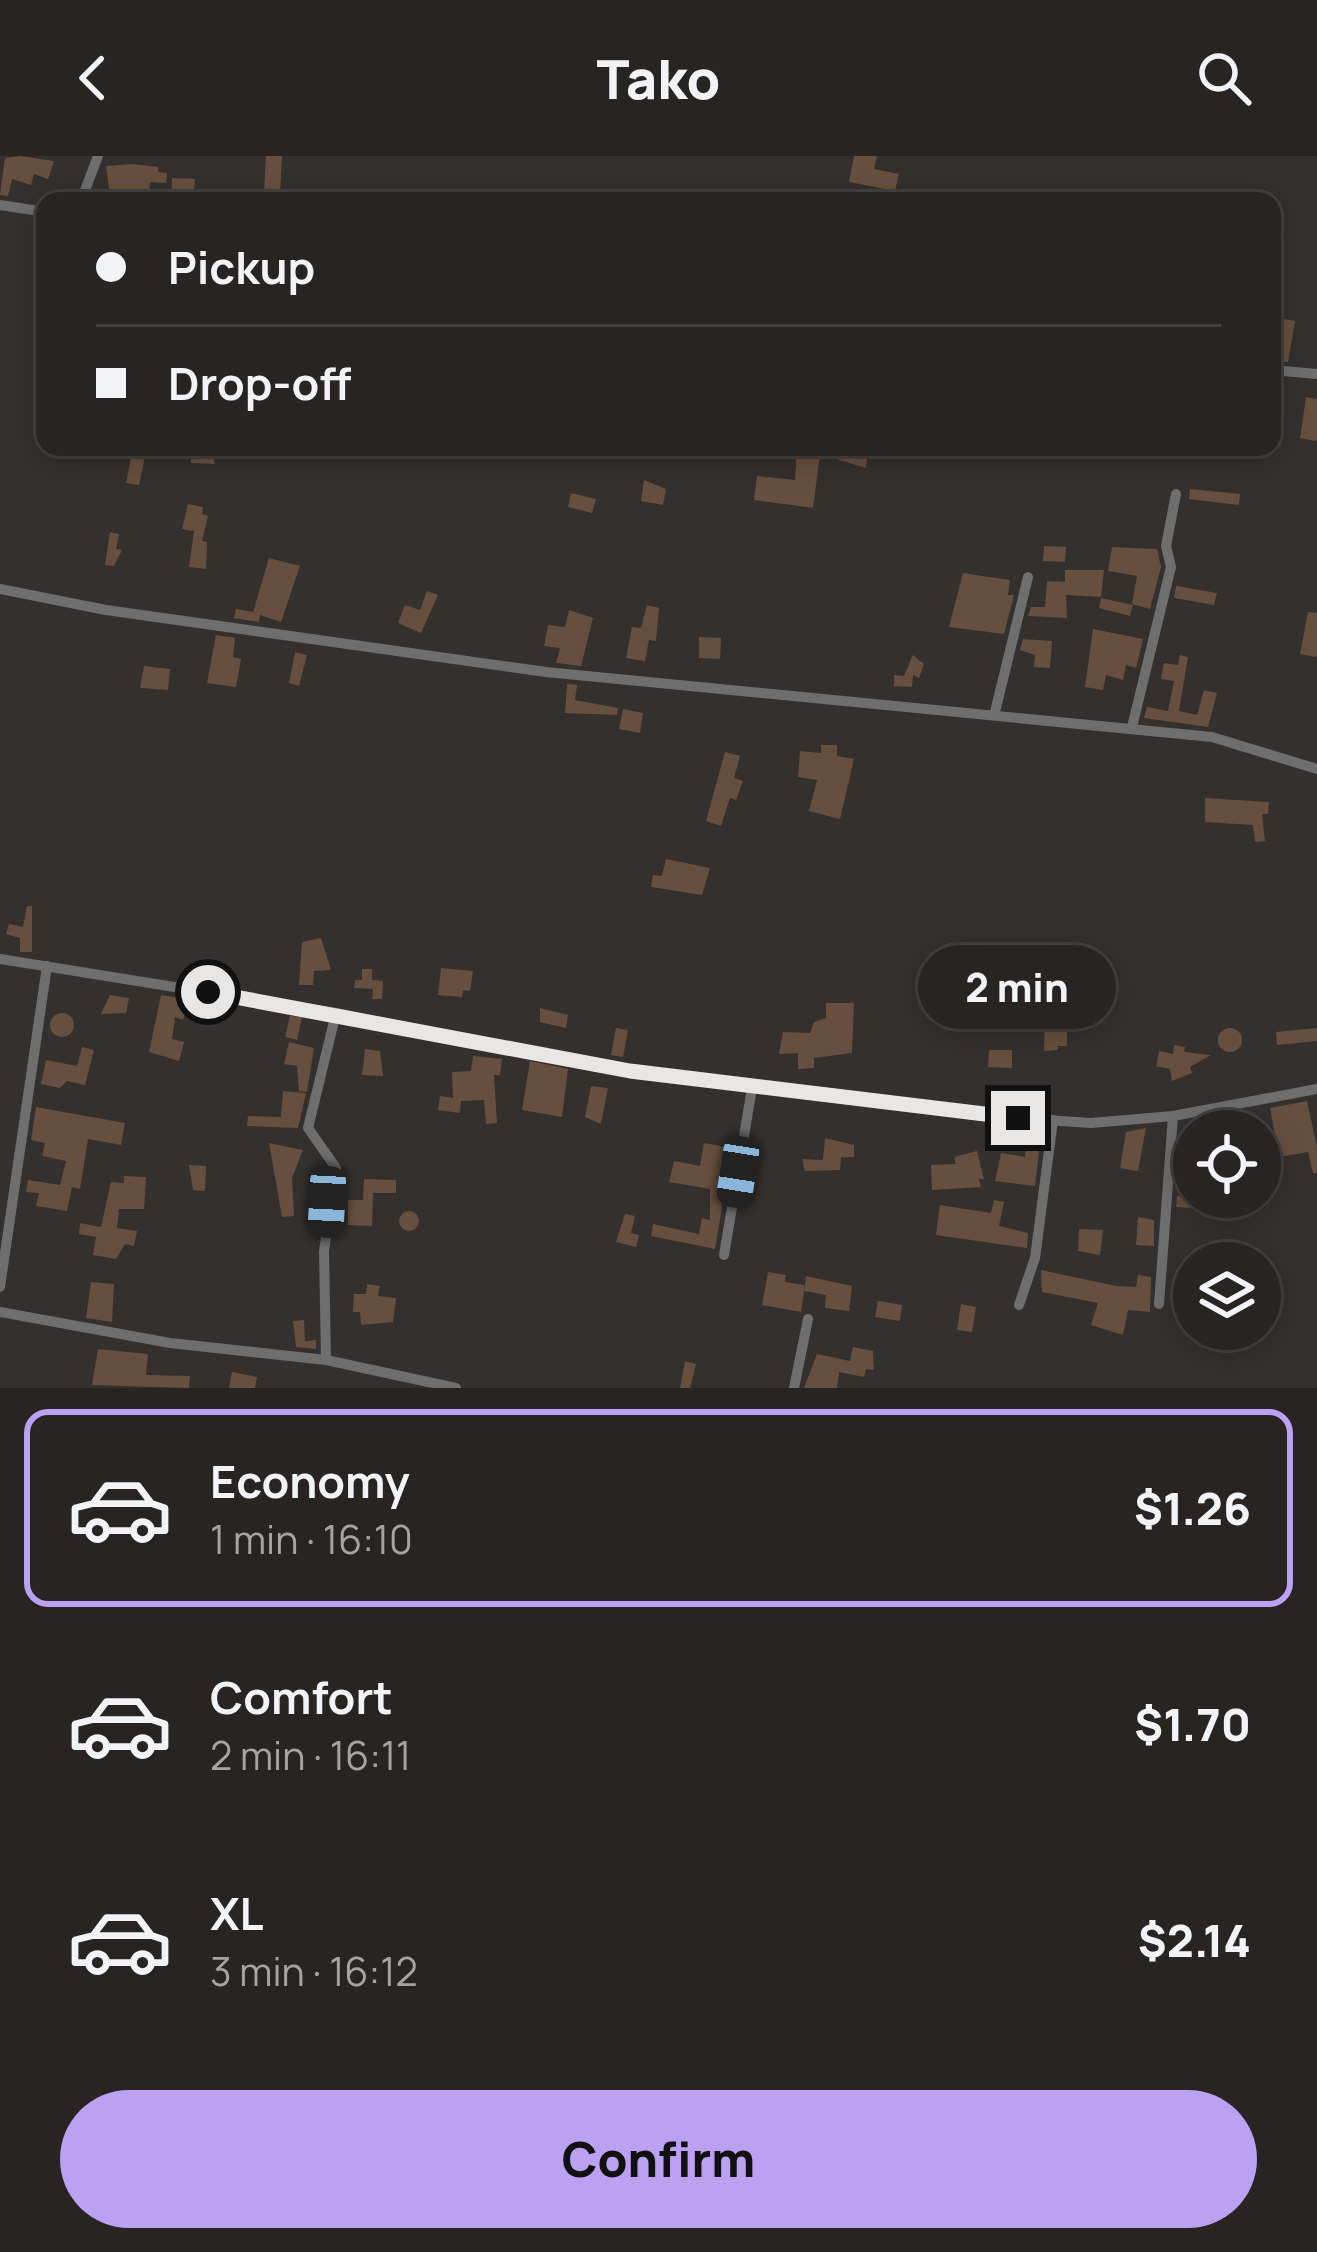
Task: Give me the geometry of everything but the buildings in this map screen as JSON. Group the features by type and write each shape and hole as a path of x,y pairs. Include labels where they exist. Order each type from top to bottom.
{"street":[{"path":"84,192 98,156"},
{"path":"0,205 36,211"},
{"path":"1281,371 1317,374"},
{"path":"1132,727 1171,567 1166,546 1176,494"},
{"path":"995,712 1028,577"},
{"path":"0,590 452,660 1213,737 1317,769"},
{"path":"0,958 336,1013 630,1071 752,1088 1053,1120 1173,1116"},
{"path":"0,1286 47,966"},
{"path":"326,1360 326,1219 336,1168 308,1128 336,1013"},
{"path":"724,1255 752,1088"},
{"path":"1206,1110 1317,1089"},
{"path":"1018,1305 1035,1258 1053,1120"},
{"path":"1159,1304 1173,1129"},
{"path":"0,1312 170,1343 326,1360 456,1388"},
{"path":"794,1388 808,1319"}],"route":[{"path":"208,992 630,1071 1018,1118"}]}
